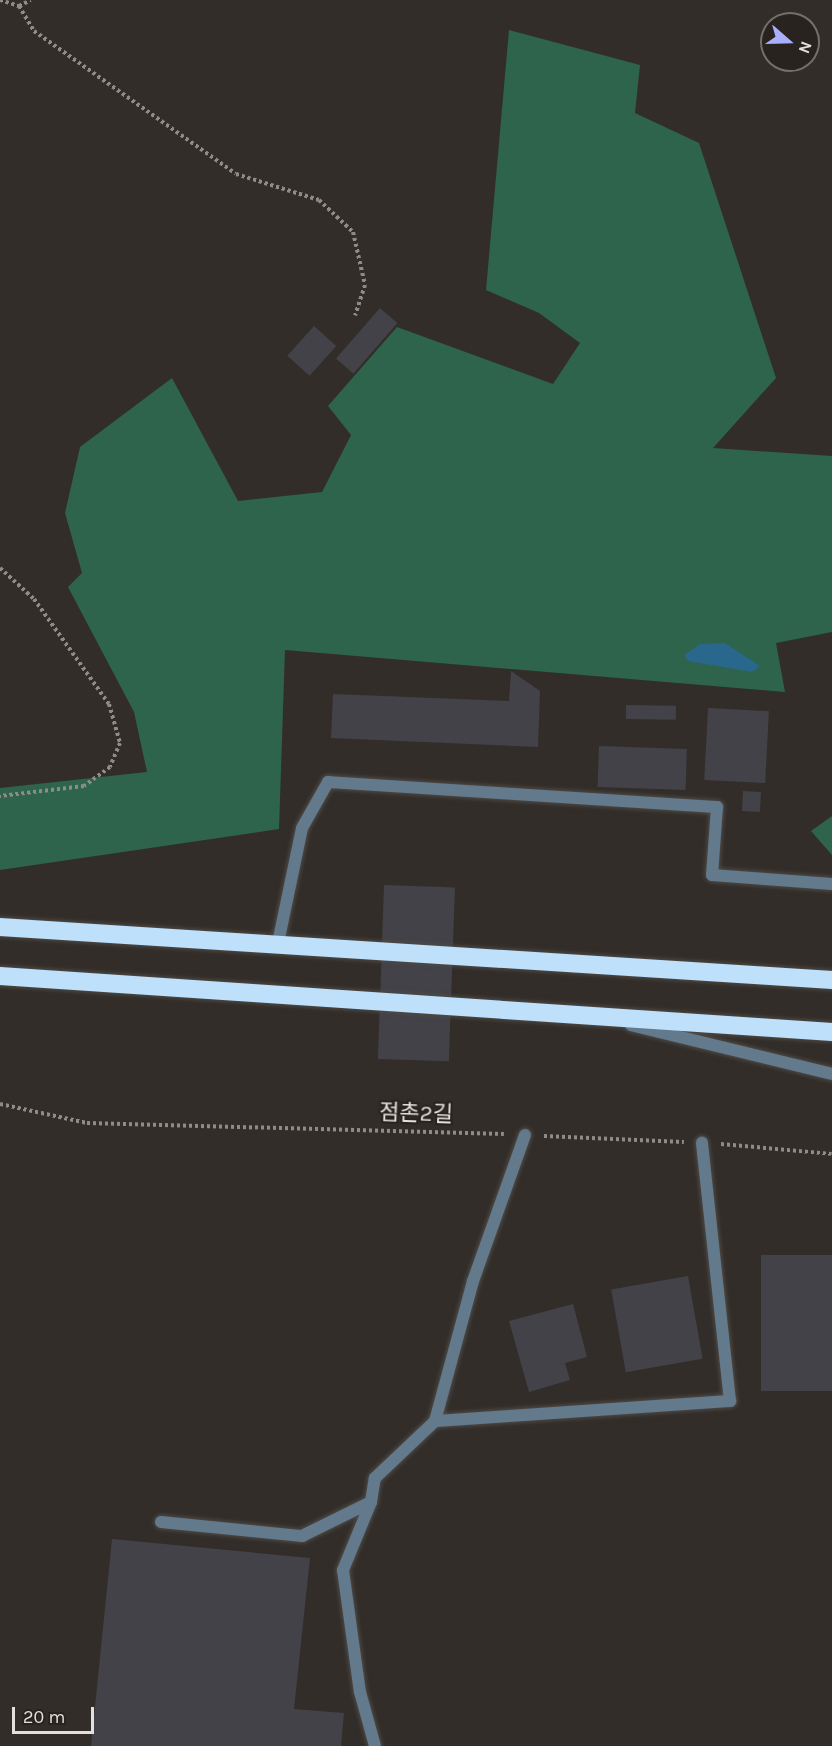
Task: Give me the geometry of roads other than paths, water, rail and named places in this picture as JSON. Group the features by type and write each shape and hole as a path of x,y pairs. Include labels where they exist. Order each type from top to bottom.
{"highway":[{"path":"0,927 832,980"},
{"path":"0,976 832,1032"}],"street":[{"path":"278,943 302,828 328,782 717,807 712,875 832,884"},
{"path":"586,1014 832,1074"},
{"path":"375,1746 360,1692 343,1570 371,1502 375,1478 435,1421 473,1281 525,1135"},
{"path":"435,1421 730,1401 702,1143"},
{"path":"161,1522 302,1536 371,1502"}],"water":[{"path":"725,643 760,666 752,672 688,661 684,655 700,644"}]}
